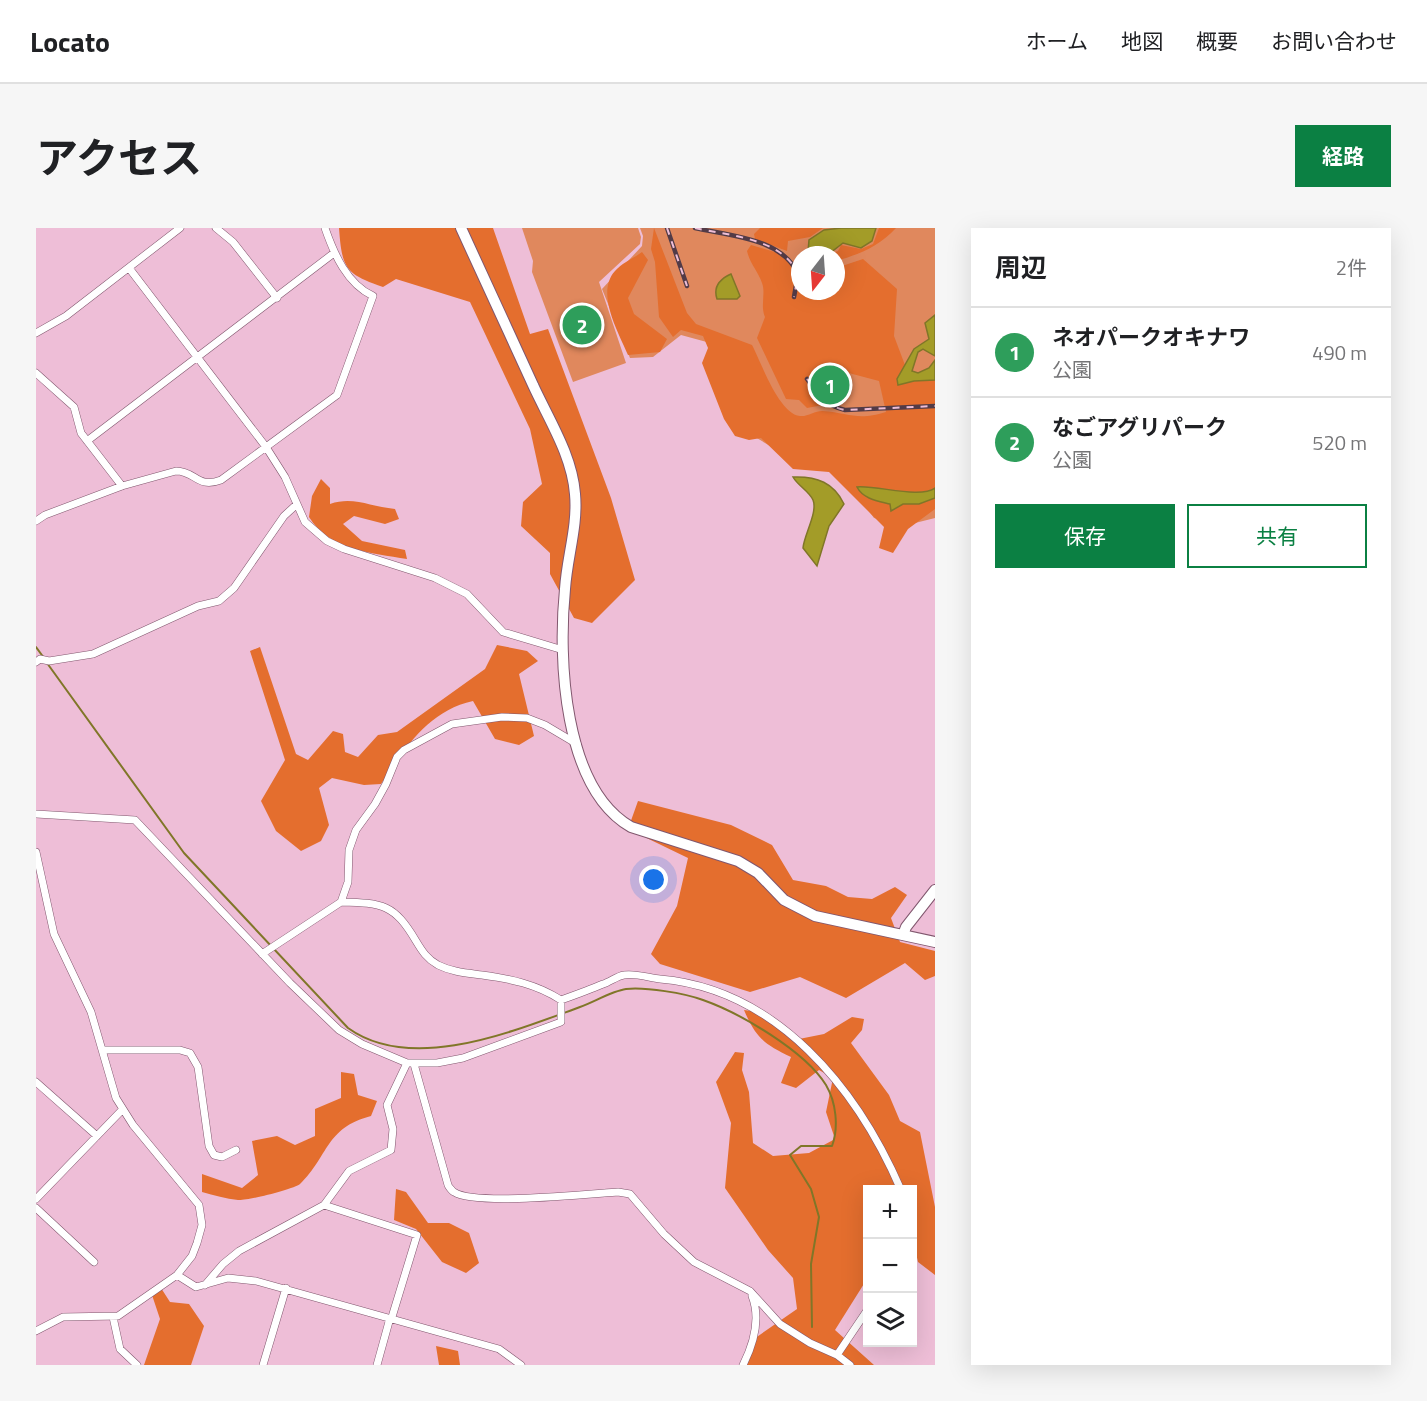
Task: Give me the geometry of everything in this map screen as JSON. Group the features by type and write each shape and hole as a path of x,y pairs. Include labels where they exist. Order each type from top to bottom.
{"street":[{"path":"36,333 66,316 180,228"},
{"path":"216,228 233,242 277,298"},
{"path":"36,521 45,515 122,486 176,471 211,484 221,480 337,395 373,296 359,289 334,254 326,228"},
{"path":"461,228 572,469 575,525 566,571 563,650 570,714 577,744 591,782 609,811 618,819 659,836 738,861 759,873 784,900 815,916 935,942"},
{"path":"87,441 334,254"},
{"path":"129,268 266,447 285,477 305,522 327,541 344,549 435,578 467,594 503,632 563,650"},
{"path":"36,373 74,407 81,433 122,486"},
{"path":"36,662 40,659 49,661 93,654 198,606 219,601 234,588 284,516 296,505"},
{"path":"341,902 348,882 349,850 356,830 375,804 397,757 404,750 452,724 502,717 527,718 545,725 577,744"},
{"path":"36,814 135,820 262,954 339,1030 362,1044 410,1063 437,1063 463,1058 561,1022 561,1000"},
{"path":"36,852 54,934 80,986 103,1050 109,1080 122,1110 199,1205 202,1225 192,1256 177,1275 113,1317 63,1317 36,1331"},
{"path":"903,934 935,890"},
{"path":"262,954 341,902 373,903 390,908 404,921 429,960 440,966 462,973 528,983 561,1000 624,975 683,981 735,997 759,1010 810,1051 854,1103 877,1139 899,1185"},
{"path":"103,1050 180,1050 190,1053 198,1067 209,1146 214,1155 222,1157 236,1150"},
{"path":"204,1286 223,1263 240,1251 324,1205 349,1171 391,1150 393,1130 387,1105 410,1063"},
{"path":"410,1063 448,1185 453,1192 478,1197 522,1199 618,1192 630,1194 694,1262 750,1291 780,1324 810,1343 837,1354 850,1365"},
{"path":"36,1082 97,1136"},
{"path":"36,1199 122,1110"},
{"path":"324,1205 417,1235 377,1365"},
{"path":"36,1208 94,1262"},
{"path":"177,1275 189,1284 204,1286 221,1279 238,1277 286,1288 499,1349 521,1365"},
{"path":"263,1365 286,1288"},
{"path":"743,1365 757,1325 757,1308 750,1291"},
{"path":"837,1354 863,1315"},
{"path":"113,1317 120,1349 137,1365"}],"shaded area":[{"path":"339,228 493,228 530,334 548,329 611,498 635,580 592,623 574,618 550,574 550,553 521,526 523,502 542,484 530,429 470,302 396,279 383,287 361,278 348,268 344,261"},
{"path":"522,228 638,228 641,237 640,244 599,282 626,363 573,382 532,272 533,261"},
{"path":"640,228 935,228 935,518 907,525 874,518 842,475 782,453 738,427 714,344 681,335 653,357 630,358 602,289 642,246 643,236"},
{"path":"654,228 687,313 696,324 752,345 778,397 792,413 800,416 822,411 860,416 886,412 879,381 845,372 833,382 823,405 807,408 799,400 786,399 757,338 765,317 763,287 747,251 751,245 775,252 791,261 791,300 845,300 845,265 863,259 897,289 894,336 911,381 935,377 935,509 908,529 893,553 879,548 884,527 829,472 793,469 761,438 749,440 735,436 724,419 702,363 708,348 703,336 681,330 673,337 659,317 655,262 651,249"},
{"path":"760,228 823,228 810,237 788,241 787,251 755,239 754,234"},
{"path":"876,228 872,241 861,248 843,243 839,246 808,246 809,240 824,230"},
{"path":"879,228 896,228 875,245 853,256 845,258 845,246 840,246 841,245 861,249 873,244"},
{"path":"642,252 648,260 628,298 634,314 667,339 660,352 628,355 611,313 607,290 609,280 615,271"},
{"path":"731,274 740,296 737,299 717,299 718,284"},
{"path":"935,315 935,356 923,349 918,352 912,371 918,373 929,368 935,360 935,380 914,381 898,385 897,379 914,349 929,339 925,323"},
{"path":"793,477 824,482 835,491 844,504 829,526 817,566 803,548 814,511 813,500"},
{"path":"321,479 330,488 330,504 347,501 395,509 399,519 385,524 354,516 343,524 362,541 405,550 407,559 352,548 328,537 317,528 309,517 312,496"},
{"path":"857,487 909,492 928,491 935,488 935,498 919,504 903,504 891,511 890,504 867,497"},
{"path":"497,645 527,651 538,661 519,674 534,736 519,745 495,739 473,701 457,706 430,722 419,733 381,784 364,785 332,778 319,788 329,825 321,841 301,851 276,831 261,801 285,760 250,651 260,647 296,754 308,760 333,731 343,734 345,752 358,757 378,735 397,732 485,669"},
{"path":"638,801 731,825 772,845 793,880 826,886 848,897 872,899 895,887 907,895 891,918 900,942 935,951 935,976 925,980 905,963 846,998 800,977 750,992 660,964 651,954 677,906 688,858 628,829"},
{"path":"744,1010 759,1012 794,1040 824,1034 852,1017 864,1019 862,1030 851,1043 889,1095 900,1121 920,1132 935,1207 935,1275 918,1262 917,1258 917,1185 863,1185 863,1285 835,1330 874,1365 740,1365 751,1341 797,1309 793,1278 768,1250 725,1188 731,1123 716,1082 735,1052 744,1053 742,1070 749,1092 753,1143 773,1156 809,1153 835,1139 826,1112 833,1078 819,1070 796,1088 781,1083 791,1057 762,1039"},
{"path":"341,1072 354,1074 358,1095 377,1101 371,1116 356,1121 336,1135 300,1184 280,1192 243,1200 202,1192 202,1174 242,1188 258,1175 252,1141 277,1136 295,1145 315,1136 315,1109 341,1098"},
{"path":"396,1189 406,1192 428,1223 449,1223 469,1233 479,1263 466,1273 442,1262 416,1229 394,1220"},
{"path":"161,1288 170,1302 189,1304 204,1326 191,1365 144,1365 160,1319 151,1292"},
{"path":"436,1346 458,1351 460,1365 439,1365"}],"waterway":[{"path":"36,647 44,658"},
{"path":"47,663 184,853 348,1028 374,1041 402,1048 432,1048 463,1044 525,1027 615,992 626,989 644,989 686,995 718,1006 753,1024 803,1059 826,1085 832,1099 836,1123 832,1146 801,1146 790,1155 811,1189 819,1217 811,1264 812,1327"}],"railway":[{"path":"667,228 687,286"},
{"path":"695,228 754,240 780,253 791,264"},
{"path":"807,379 828,402 845,410 935,406"}],"place":[{"name":"なごアグリパーク","path":"582,325"},
{"name":"ネオパークオキナワ","path":"830,385"}]}
